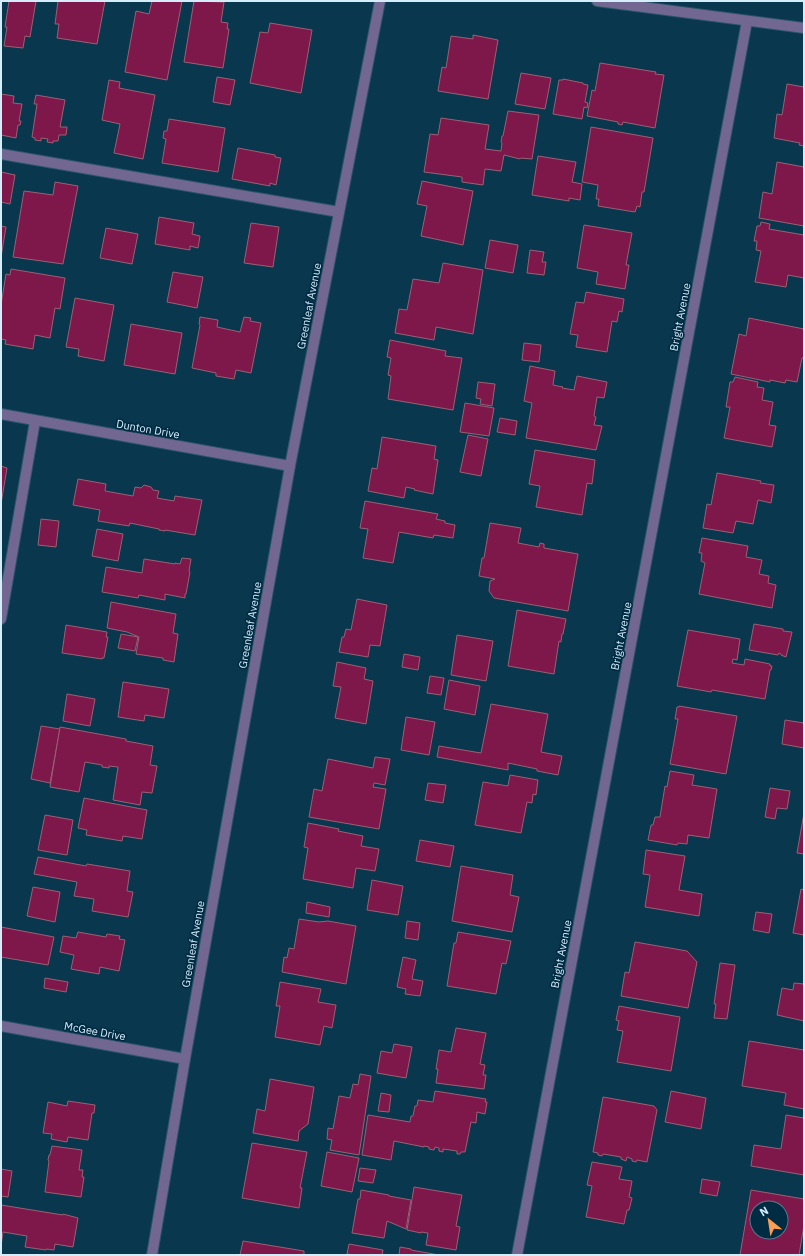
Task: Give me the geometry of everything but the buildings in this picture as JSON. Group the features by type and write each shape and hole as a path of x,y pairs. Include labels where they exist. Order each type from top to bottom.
{"street":[{"name":"Greenleaf Avenue","path":"152,1255 185,1059 290,466 380,1"},
{"path":"597,1 804,28"},
{"name":"Bright Avenue","path":"517,1255 748,21"},
{"path":"1,154 339,212"},
{"name":"Dunton Drive","path":"1,414 290,466"},
{"path":"1,619 35,420"},
{"name":"McGee Drive","path":"1,1026 185,1059"}]}
